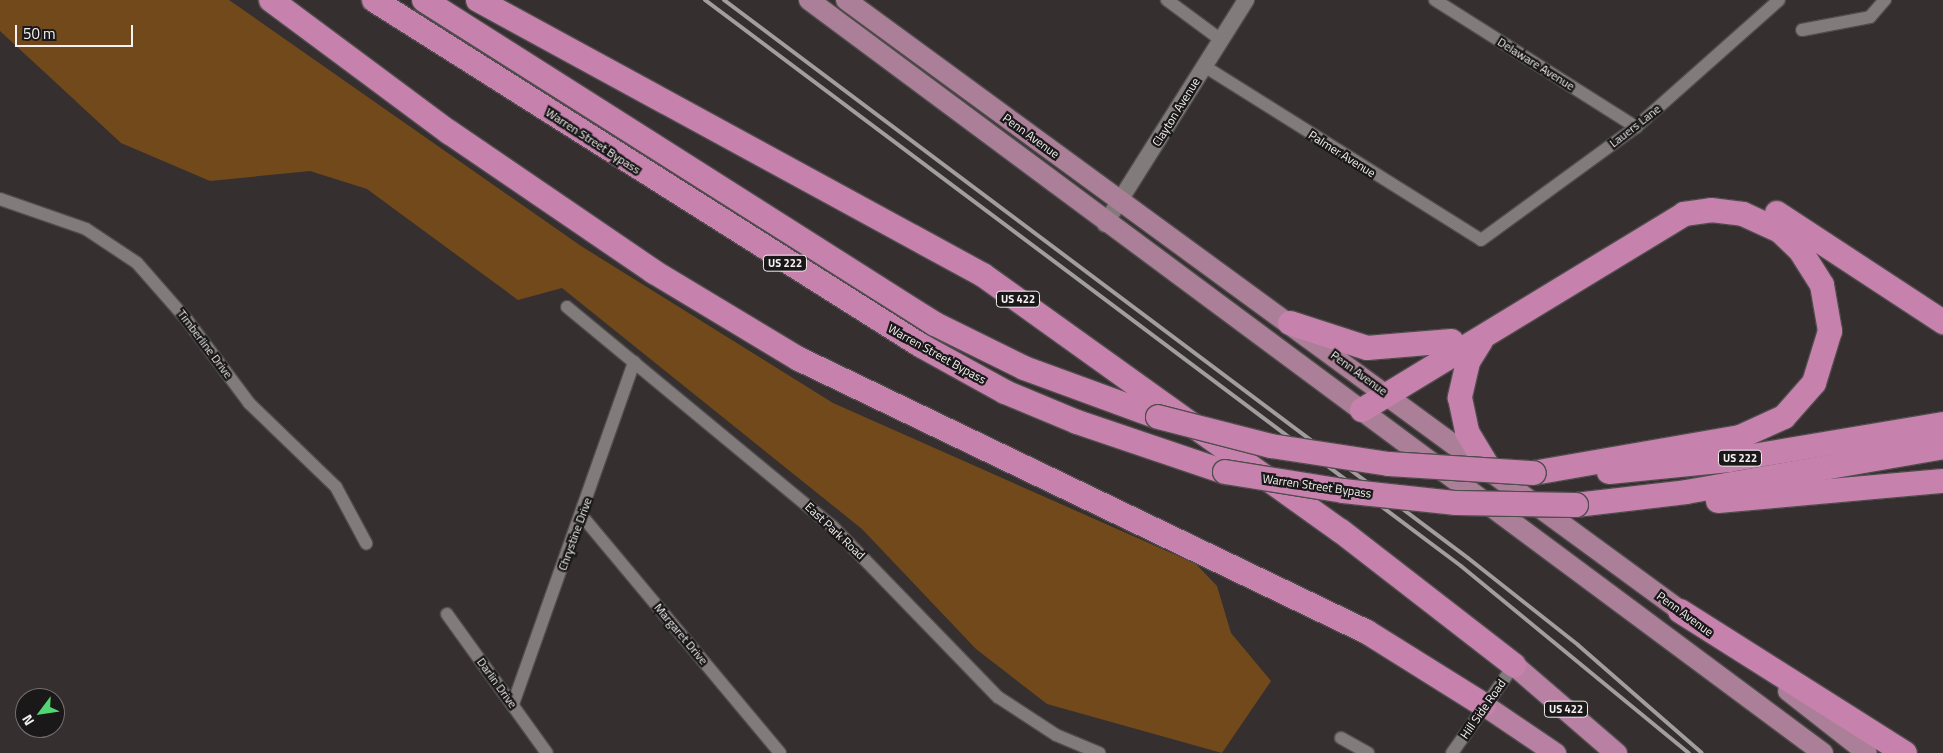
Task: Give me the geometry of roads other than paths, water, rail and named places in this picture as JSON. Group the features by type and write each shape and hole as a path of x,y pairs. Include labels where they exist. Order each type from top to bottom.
{"highway":[{"path":"271,0 449,132 605,239 799,359 1367,632 1556,753"},
{"name":"Warren Street Bypass","path":"374,0 920,346 1005,392 1077,422 1225,472 1343,491 1456,503 1576,505"},
{"name":"Warren Street Bypass","path":"424,0 935,324 1032,371 1158,417 1271,446 1369,461 1534,473"},
{"name":"US 422","path":"478,0 983,275 1341,531 1514,665 1616,753"},
{"path":"1362,410 1452,341 1664,207 1711,196 1747,200 1770,209 1943,322"},
{"path":"1385,391 1483,338 1655,228 1698,211 1743,214 1780,231 1808,260 1824,290 1830,320 1823,364 1803,400 1772,425 1740,437 1534,473"},
{"path":"1290,323 1367,348 1452,341"},
{"path":"1483,338 1468,362 1460,398 1467,432 1490,470"},
{"name":"US 222","path":"1534,473 1636,472 1943,424"},
{"name":"US 222","path":"1576,505 1686,492 1943,448"},
{"path":"1576,505 1757,499 1943,481"},
{"path":"1680,611 1905,753"}],"main road":[{"name":"Penn Avenue","path":"809,0 1105,224 1362,410 1823,753"},
{"name":"Penn Avenue","path":"846,0 1120,202 1385,391 1867,753"}],"street":[{"path":"1167,0 1221,40"},
{"name":"Clayton Avenue","path":"1105,224 1246,0"},
{"name":"Delaware Avenue","path":"1435,0 1636,127"},
{"name":"Lauers Lane","path":"1481,240 1636,127 1779,0"},
{"path":"1802,30 1870,17 1885,0"},
{"name":"Palmer Avenue","path":"1204,66 1481,240"},
{"name":"Timberline Drive","path":"0,200 86,229 137,263 177,307 249,403 336,488 366,543"},
{"name":"East Park Road","path":"567,307 834,527 998,697 1056,735 1099,753"},
{"name":"Chrystine Drive","path":"513,704 582,516 634,362"},
{"name":"Margaret Drive","path":"582,516 780,753"},
{"name":"Darlin Drive","path":"447,614 547,753"},
{"name":"Hill Side Road","path":"1452,753 1514,665"},
{"path":"1341,738 1368,753"}],"railway":[{"path":"705,0 1461,566 1689,753"},
{"path":"724,0 1468,558 1578,645 1702,753"}]}
